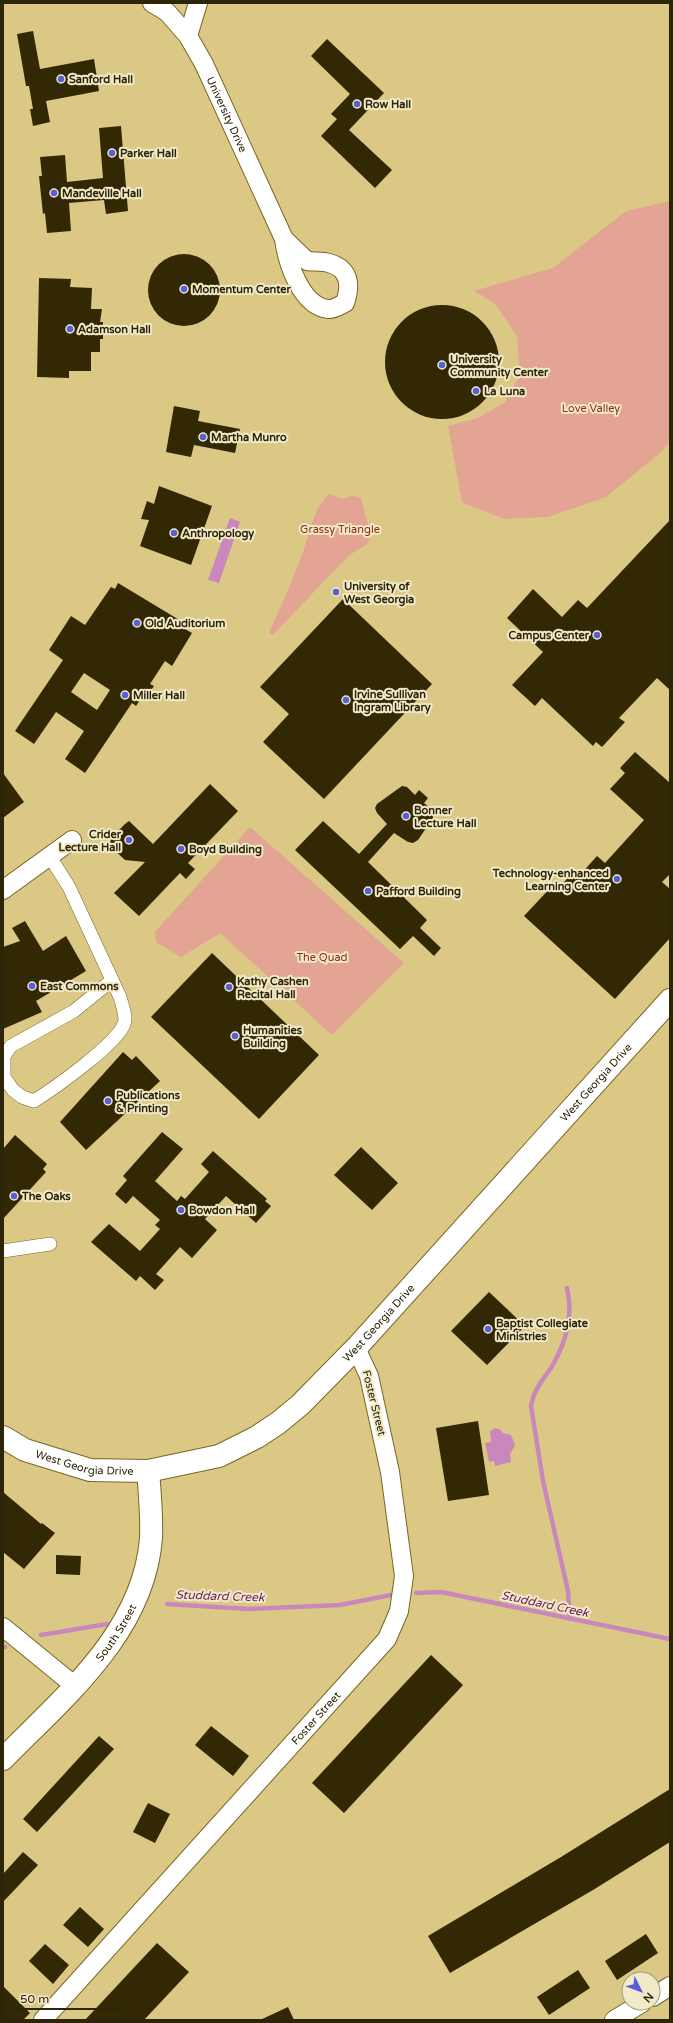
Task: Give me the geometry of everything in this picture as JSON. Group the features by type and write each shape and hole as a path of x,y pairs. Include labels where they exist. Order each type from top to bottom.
{"street":[{"name":"University Drive","path":"152,3 167,12 188,36 204,64 284,239"},
{"path":"188,36 198,3"},
{"path":"3,890 72,840"},
{"path":"50,857 69,887 120,998 124,1010 124,1024 111,1042 56,1087 34,1101 22,1097 12,1090 4,1077 3,1067 4,1056 11,1046 74,1011 111,981"},
{"name":"West Georgia Drive","path":"3,1437 25,1450 90,1470 148,1471 219,1456 257,1437 278,1423 300,1405 356,1348 670,1000"},
{"path":"3,1251 50,1244"},
{"name":"Foster Street","path":"43,2020 387,1639 399,1612 404,1576 389,1465 369,1376 356,1348"},
{"name":"South Street","path":"3,1758 75,1686 96,1662 122,1626 139,1590 146,1567 150,1540 151,1509 148,1471"},
{"path":"3,1627 75,1686"},
{"path":"661,1991 670,1986"},
{"path":"614,2020 629,2011"}],"green space":[{"name":"Love Valley","path":"670,201 670,442 660,453 606,497 548,517 504,519 462,502 448,426 478,418 505,402 520,375 517,336 495,304 474,291 553,268 626,211"},
{"name":"Grassy Triangle","path":"329,494 344,499 352,495 361,498 371,536 367,544 348,556 273,635 269,632 298,565 315,515 323,500"},
{"name":"The Quad","path":"250,827 404,963 332,1035 220,933 181,957 156,942 155,932"}],"shaded area":[{"path":"230,518 240,522 219,583 208,580"},
{"path":"495,1428 501,1430 503,1433 511,1435 515,1445 510,1454 511,1462 495,1466 494,1461 489,1462 485,1443 491,1442 490,1431"}],"building":[{"name":"Sanford Hall","path":"33,31 40,69 94,59 99,91 46,101 50,122 33,126 30,109 33,109 29,86 26,86 17,34"},
{"name":"Row Hall","path":"327,39 384,93 349,130 392,170 375,188 321,136 337,119 331,114 350,94 311,56"},
{"path":"121,126 128,211 106,214 104,200 69,203 71,231 47,233 45,213 43,214 39,176 42,176 40,157 65,155 67,182 103,178 99,128"},
{"name":"Momentum Center","path":"177,254 191,254 198,256 210,264 218,276 220,290 218,304 210,316 198,324 191,326 177,326 170,324 158,316 150,304 148,297 148,283 150,276 158,264 170,256"},
{"name":"Adamson Hall","path":"39,278 71,279 70,287 92,288 91,309 102,309 100,322 103,322 103,339 100,339 100,352 91,352 91,371 69,371 69,378 37,377"},
{"name":"University Community Center","path":"442,305 453,306 464,310 474,315 482,322 489,330 494,340 498,351 498,373 494,384 489,394 482,402 474,409 464,414 453,418 442,419 431,418 420,414 410,409 402,402 395,394 390,384 386,373 385,362 386,351 390,340 395,330 402,322 410,315 420,310 431,306"},
{"name":"Martha Munro","path":"174,406 200,411 198,421 240,429 235,453 194,445 191,457 166,452"},
{"name":"Anthropology","path":"159,486 212,506 191,565 140,546 149,520 141,519 147,501 154,504"},
{"name":"Campus Center","path":"670,520 670,690 657,678 619,718 625,722 602,747 596,742 593,746 542,698 535,706 512,685 543,652 507,618 533,589 562,617 578,600 587,608"},
{"name":"Miller Hall","path":"118,583 181,621 178,625 192,633 172,666 165,661 150,684 154,686 147,696 144,694 136,706 132,703 85,773 65,759 84,731 56,712 34,744 15,731 63,660 49,650 71,616 85,625 111,587 115,589","holes":["84,673 110,690 97,710 71,692"]},
{"name":"Irvine Sullivan Ingram Library","path":"343,599 432,684 324,799 263,742 289,714 260,687"},
{"name":"Technology-enhanced Learning Center","path":"635,752 670,783 670,874 662,882 670,889 670,938 615,999 524,916 553,885 558,889 575,870 580,875 597,856 605,863 644,820 610,789 625,773 620,768"},
{"path":"3,773 24,802 3,818"},
{"name":"Boyd Building","path":"210,784 238,811 188,863 195,869 186,879 180,873 139,916 114,893 145,862 125,860 110,846 111,838 129,821 153,844"},
{"name":"Pafford Building","path":"402,786 407,787 415,795 419,790 428,798 424,803 432,810 433,818 418,840 413,843 408,842 394,833 368,862 427,920 420,928 441,948 434,956 413,936 400,949 295,850 323,821 359,854 387,824 377,813 375,808 377,804"},
{"name":"East Commons","path":"25,921 43,951 66,936 86,971 36,1001 42,1012 3,1029 3,947 20,941 12,928"},
{"name":"Humanities Building","path":"212,953 319,1055 259,1119 151,1017"},
{"name":"Publications & Printing","path":"123,1052 132,1060 136,1056 160,1081 86,1150 60,1122"},
{"name":"Bowdon Hall","path":"162,1132 183,1149 155,1181 177,1201 181,1196 185,1199 209,1172 201,1164 213,1151 267,1199 265,1201 271,1206 256,1223 226,1196 205,1219 217,1230 192,1258 180,1247 156,1274 164,1280 155,1290 140,1276 136,1281 91,1242 109,1224 140,1251 160,1229 155,1225 160,1220 133,1196 126,1204 115,1194 127,1180 123,1176"},
{"name":"The Oaks","path":"15,1135 47,1164 43,1169 46,1172 3,1219 3,1149"},
{"path":"361,1147 398,1183 372,1210 334,1175"},
{"name":"Baptist Collegiate Ministries","path":"489,1292 525,1326 487,1365 451,1331"},
{"path":"478,1421 489,1495 448,1501 436,1428"},
{"path":"3,1492 41,1524 42,1523 55,1533 24,1569 3,1552"},
{"path":"56,1555 81,1556 80,1575 56,1574"},
{"path":"431,1655 463,1685 344,1813 312,1783"},
{"path":"211,1726 249,1756 233,1776 195,1745"},
{"path":"99,1736 114,1749 37,1832 23,1819"},
{"path":"670,1789 670,1842 593,1890 450,1973 428,1936 561,1857"},
{"path":"148,1803 170,1814 155,1843 133,1832"},
{"path":"23,1852 38,1865 3,1902 3,1874"},
{"path":"80,1907 104,1929 88,1947 63,1925"},
{"path":"646,1934 658,1953 631,1971 621,1971 621,1977 617,1980 605,1961"},
{"path":"157,1943 189,1972 144,2020 85,2020"},
{"path":"45,1944 69,1965 53,1984 29,1961"},
{"path":"578,1970 590,1988 549,2015 537,1997"},
{"path":"3,1986 30,2013 23,2020 3,2020"},
{"path":"288,2007 294,2020 260,2020"}],"waterway":[{"path":"567,1288 570,1309 567,1330 561,1349 536,1391 531,1406 543,1481 568,1591 570,1619"},
{"name":"Studdard Creek","path":"416,1593 441,1592 670,1639"},
{"name":"Studdard Creek","path":"167,1604 249,1609 340,1605 391,1595"},
{"name":"Studdard Creek","path":"41,1635 107,1624"}],"place":[{"name":"Sanford Hall","path":"61,79"},
{"name":"Row Hall","path":"357,104"},
{"name":"Parker Hall","path":"112,153"},
{"name":"Mandeville Hall","path":"54,193"},
{"name":"Momentum Center","path":"184,289"},
{"name":"Adamson Hall","path":"70,329"},
{"name":"University Community Center","path":"442,365"},
{"name":"La Luna","path":"476,391"},
{"name":"Martha Munro","path":"203,437"},
{"name":"Anthropology","path":"174,533"},
{"name":"University of West Georgia","path":"336,592"},
{"name":"Old Auditorium","path":"137,623"},
{"name":"Campus Center","path":"597,635"},
{"name":"Miller Hall","path":"125,695"},
{"name":"Irvine Sullivan Ingram Library","path":"346,700"},
{"name":"Bonner Lecture Hall","path":"406,816"},
{"name":"Crider Lecture Hall","path":"129,840"},
{"name":"Boyd Building","path":"181,849"},
{"name":"Technology-enhanced Learning Center","path":"617,879"},
{"name":"Pafford Building","path":"368,891"},
{"name":"East Commons","path":"32,986"},
{"name":"Kathy Cashen Recital Hall","path":"229,987"},
{"name":"Humanities Building","path":"235,1036"},
{"name":"Publications & Printing","path":"108,1101"},
{"name":"The Oaks","path":"14,1196"},
{"name":"Bowdon Hall","path":"181,1210"},
{"name":"Baptist Collegiate Ministries","path":"488,1329"}]}
